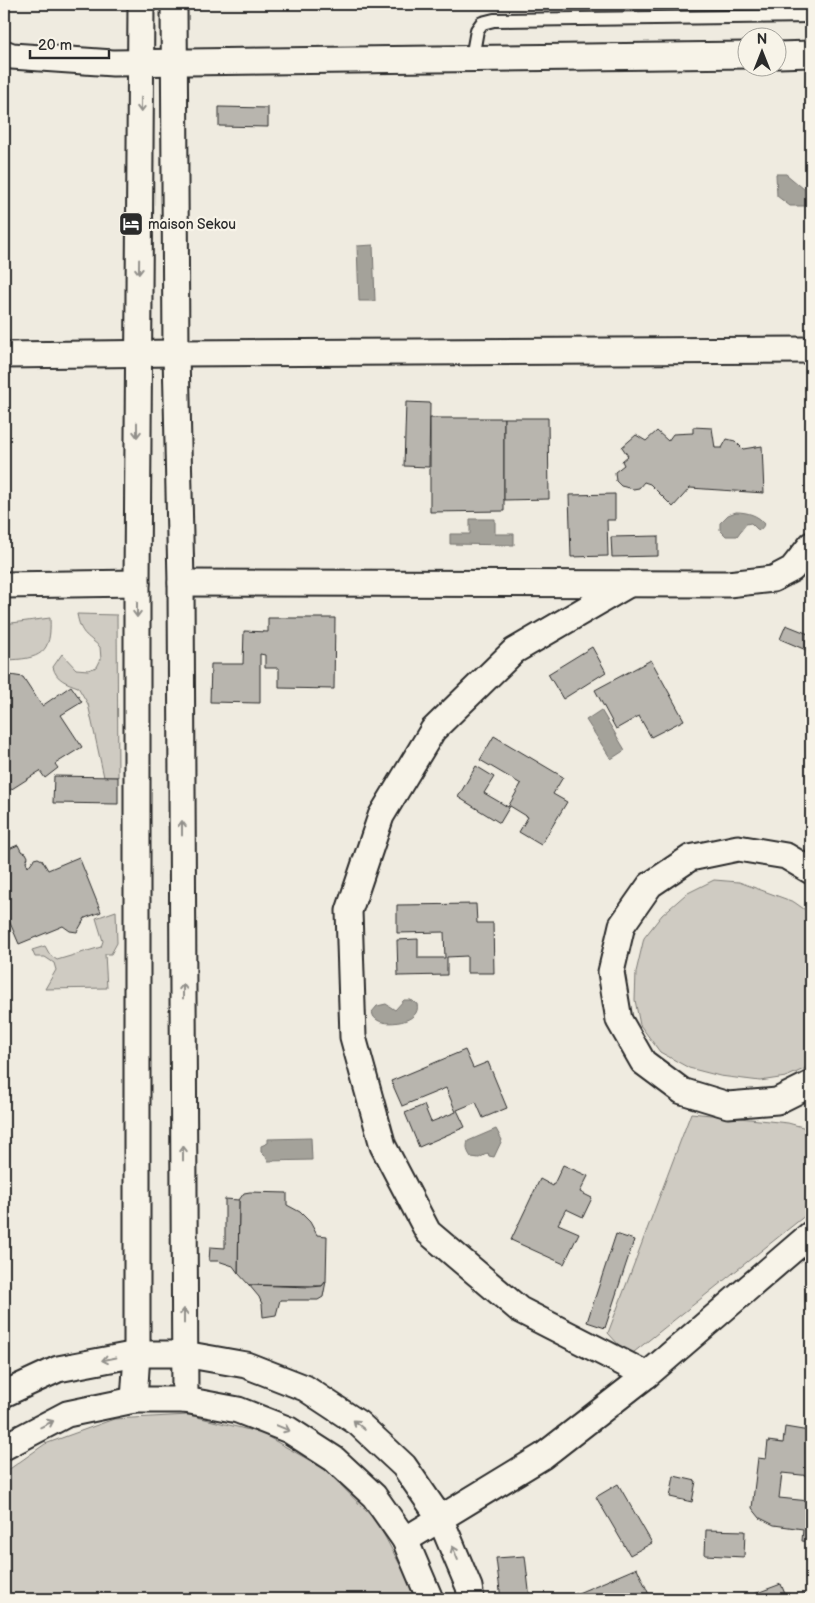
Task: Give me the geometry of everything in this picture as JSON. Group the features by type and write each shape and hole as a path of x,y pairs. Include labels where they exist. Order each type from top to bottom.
{"street":[{"path":"134,1400 137,1354 137,583 141,4"},
{"path":"174,4 176,353 181,583 185,1400"},
{"path":"4,53 12,56 113,63 738,55"},
{"path":"788,55 811,54"},
{"path":"4,355 811,350"},
{"path":"181,583 728,584 773,579 792,569 811,545"},
{"path":"4,585 137,583"},
{"path":"629,584 514,651 433,730 381,816 349,912 353,1037 383,1146 428,1232 520,1310 647,1375"},
{"path":"811,870 786,856 738,848 690,858 650,885 622,925 611,972 619,1020 643,1062 682,1091 728,1105 777,1101 811,1084"},
{"path":"405,1540 543,1456 647,1375 811,1234"},
{"path":"4,1394 58,1369 137,1354 184,1354 246,1366 305,1388 358,1423 404,1466 440,1518 469,1588 471,1599"},
{"path":"4,1447 67,1414 134,1400 185,1400 238,1410 289,1430 334,1459 374,1496 405,1540 430,1599"}],"lane":[{"path":"472,58 477,30 482,24 494,20 811,16"}],"shaded area":[{"path":"776,174 786,174 804,189 809,189 811,192 811,206 790,206 777,196"},
{"path":"373,245 375,301 359,301 357,246"},
{"path":"736,512 752,515 759,518 765,524 760,530 751,523 746,524 737,536 726,536 720,530 720,523 728,515"},
{"path":"470,519 495,519 495,534 514,534 514,545 450,544 450,534 470,534"},
{"path":"77,614 117,615 118,777 104,777 88,704 78,687 59,678 54,671 53,667 62,654 76,669 88,670 97,667 101,659 100,647 82,630"},
{"path":"50,618 49,640 42,652 28,658 6,660 4,662 4,624"},
{"path":"601,710 625,750 611,759 586,720"},
{"path":"714,880 739,882 794,902 811,914 811,1060 804,1069 786,1077 760,1081 720,1076 689,1068 660,1052 640,1025 635,1000 636,972 644,938 662,915 686,894"},
{"path":"116,911 117,943 111,954 105,954 107,988 45,989 56,970 54,963 45,957 35,957 32,950 45,946 50,955 57,960 101,947 103,941 96,918"},
{"path":"404,1000 410,1000 417,1004 417,1010 414,1015 408,1019 401,1022 386,1023 374,1017 372,1012 377,1006 386,1004 395,1010"},
{"path":"691,1113 788,1123 810,1129 811,1211 629,1356 608,1333"},
{"path":"496,1129 502,1140 494,1157 489,1156 488,1153 479,1158 471,1157 467,1149 468,1141"},
{"path":"311,1138 312,1160 268,1161 261,1152 261,1146 268,1143 268,1139"},
{"path":"189,1415 261,1433 325,1469 377,1522 412,1587 414,1599 4,1599 4,1473 45,1444 114,1419"}],"building":[{"path":"219,107 268,108 268,127 219,126"},
{"path":"406,402 430,403 429,467 404,466"},
{"path":"430,418 504,418 504,511 430,512"},
{"path":"504,418 548,418 549,499 504,500"},
{"path":"693,427 712,428 715,448 722,448 727,439 735,441 743,449 762,446 764,493 690,488 673,507 650,484 644,482 639,488 633,489 621,486 616,481 615,472 624,465 622,461 628,456 622,447 636,435 646,441 657,431 668,441 673,434 693,433"},
{"path":"615,494 615,520 607,520 608,556 571,557 569,495"},
{"path":"658,536 658,556 612,557 611,537"},
{"path":"268,618 335,618 334,689 279,688 279,668 265,668 265,655 260,654 260,703 210,702 211,664 243,664 244,631 268,632"},
{"path":"786,625 811,635 806,650 780,639"},
{"path":"592,647 606,672 563,699 548,674"},
{"path":"651,660 684,720 651,737 639,716 616,729 595,690"},
{"path":"10,675 23,677 42,706 71,686 82,702 61,715 82,747 55,764 58,768 45,778 40,771 4,794 4,679"},
{"path":"494,736 563,777 553,794 567,802 541,845 519,832 528,817 510,806 500,823 458,797 476,766 494,777 484,793 508,807 521,784 480,760"},
{"path":"54,776 118,777 118,804 53,803"},
{"path":"18,845 21,851 26,853 28,857 26,862 28,867 34,859 38,858 42,860 48,870 79,857 101,912 85,918 77,932 70,931 63,926 19,944 4,909 4,851"},
{"path":"476,904 477,923 493,923 494,973 467,973 467,956 447,957 447,975 398,976 397,940 418,939 418,958 445,958 444,932 397,933 397,905"},
{"path":"465,1050 473,1068 488,1062 507,1108 483,1118 476,1102 457,1110 465,1127 419,1147 405,1113 424,1105 431,1122 456,1112 446,1088 402,1106 391,1081"},
{"path":"563,1165 588,1176 580,1192 592,1198 583,1217 566,1209 558,1224 579,1233 564,1264 511,1240 540,1179 553,1186"},
{"path":"244,1193 287,1193 287,1205 300,1212 310,1222 317,1235 327,1236 326,1281 322,1286 249,1285 238,1273 239,1200"},
{"path":"225,1199 239,1200 238,1273 233,1266 218,1261 209,1261 210,1247 225,1248"},
{"path":"616,1234 634,1240 605,1328 587,1322"},
{"path":"326,1281 323,1297 318,1300 280,1300 276,1315 263,1317 262,1304 259,1297 249,1285 311,1287 322,1286"},
{"path":"785,1427 809,1431 806,1454 811,1455 811,1476 782,1473 779,1498 809,1501 811,1479 811,1542 802,1541 803,1529 774,1525 760,1518 752,1508 758,1458 766,1459 768,1441 783,1443"},
{"path":"674,1476 696,1481 692,1502 670,1497"},
{"path":"618,1484 652,1543 630,1555 596,1497"},
{"path":"706,1530 745,1531 744,1557 705,1555"},
{"path":"525,1556 530,1599 501,1599 496,1558"},
{"path":"637,1568 651,1599 564,1599"},
{"path":"781,1584 787,1599 751,1599 749,1596"},
{"path":"811,1592 811,1599 792,1599"}],"place":[{"name":"maison Sekou","path":"131,224"}]}
